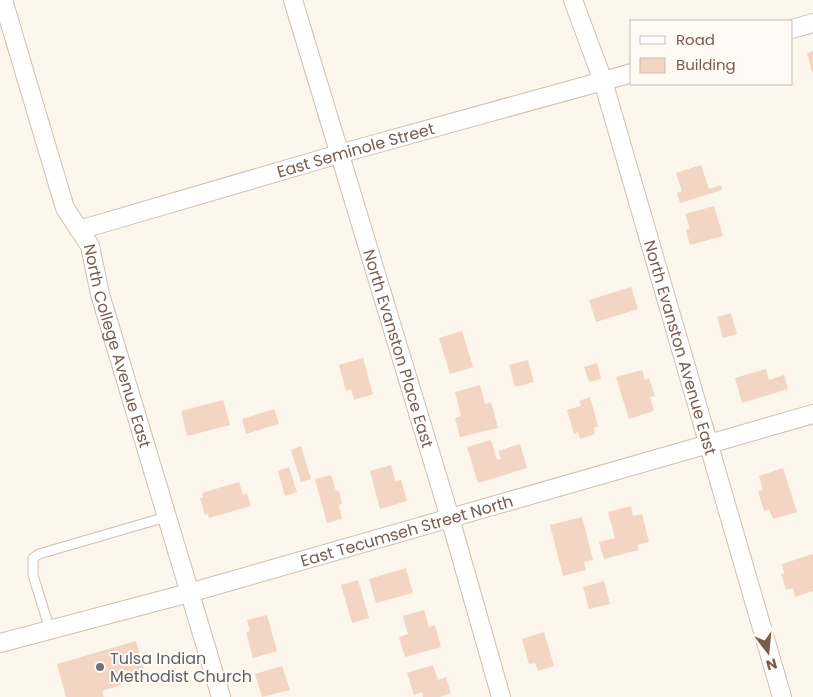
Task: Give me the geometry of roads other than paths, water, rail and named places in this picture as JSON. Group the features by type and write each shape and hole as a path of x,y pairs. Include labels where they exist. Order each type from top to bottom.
{"street":[{"name":"North College Avenue East","path":"3,0 65,208 90,246 100,294 221,697"},
{"name":"North Evanston Place East","path":"293,0 450,518 501,697"},
{"name":"North Evanston Avenue East","path":"573,0 603,81 782,697"},
{"path":"793,29 813,23"},
{"name":"East Seminole Street","path":"79,230 339,154 630,74"},
{"name":"East Tecumseh Street North","path":"0,643 189,593 813,414"}],"lane":[{"path":"50,630 33,575 33,558 39,554 166,517"}],"place":[{"name":"Tulsa Indian Methodist Church","path":"100,667"}]}
